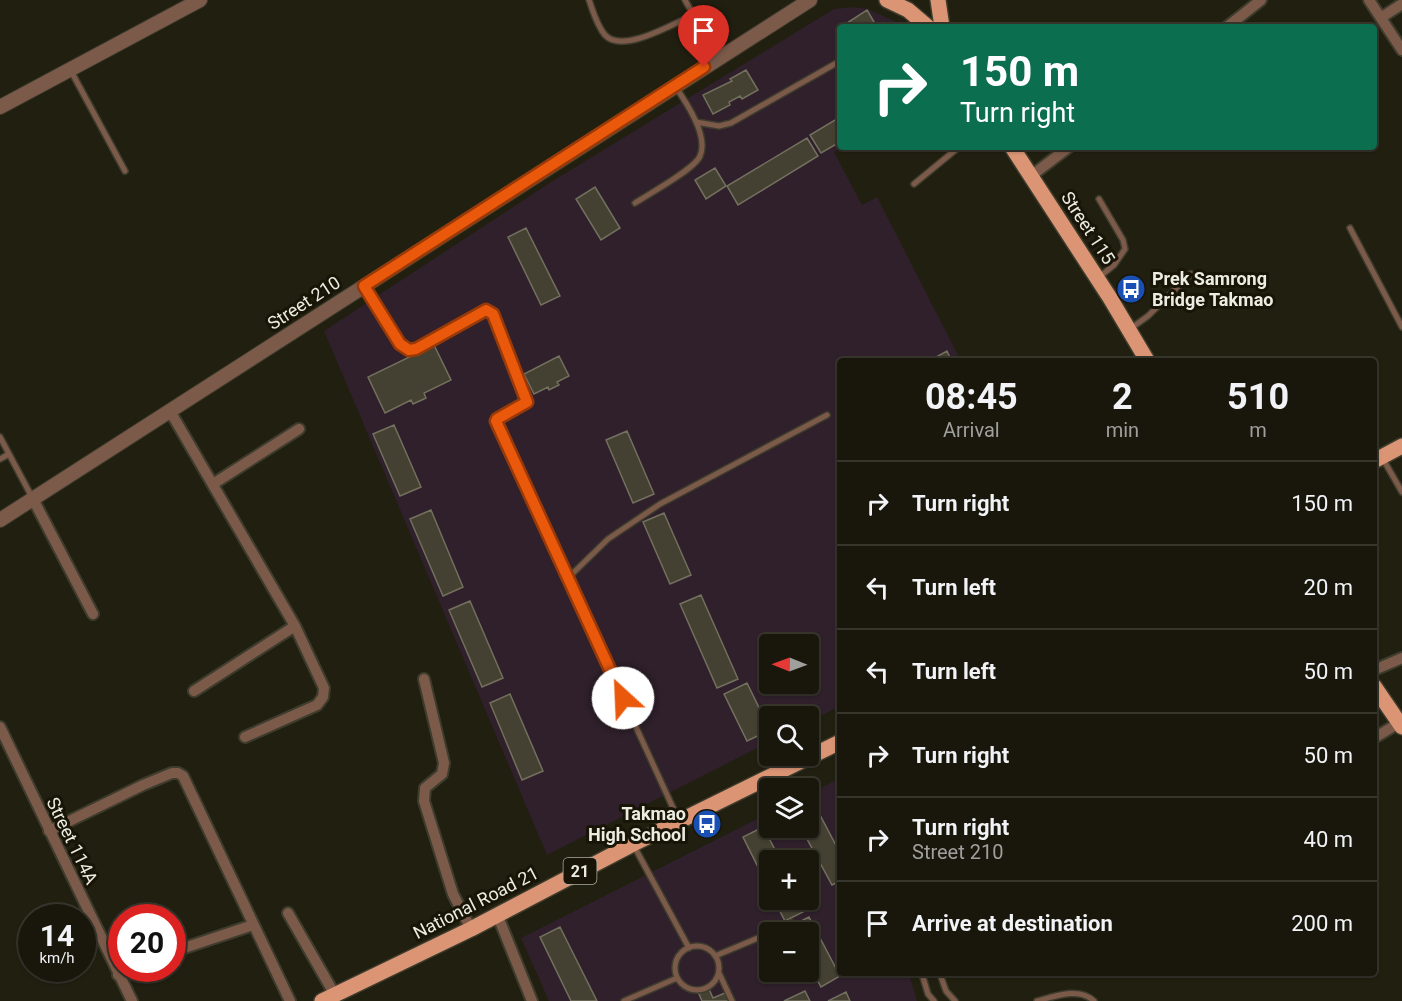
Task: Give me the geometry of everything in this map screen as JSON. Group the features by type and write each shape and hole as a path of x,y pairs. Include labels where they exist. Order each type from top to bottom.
{"main road":[{"path":"887,0 908,10 924,24"},
{"path":"938,0 942,24"},
{"name":"Street 115","path":"1014,150 1146,358"},
{"path":"1378,459 1402,446"},
{"path":"1377,690 1401,725"},
{"name":"National Road 21","path":"336,997 633,844 837,744"}],"street":[{"path":"0,107 200,0"},
{"name":"Street 210","path":"0,520 810,0"},
{"path":"1231,24 1261,0"},
{"path":"1369,0 1402,50"},
{"path":"1382,17 1402,4"},
{"path":"1030,176 1065,150"},
{"path":"170,411 295,626 324,688 323,697 318,705 245,736"},
{"path":"213,484 299,429"},
{"path":"33,499 93,614"},
{"path":"194,691 295,626"},
{"path":"1377,669 1402,657"},
{"path":"424,679 444,763 442,774 425,788 424,801 453,894 471,929"},
{"path":"1377,737 1401,725"},
{"name":"Street 114A","path":"0,727 108,954"},
{"path":"49,831 172,773 183,776 290,1001"},
{"path":"288,913 336,997"},
{"path":"497,914 532,1001"},
{"path":"186,947 253,925"},
{"name":"Street 114A","path":"122,982 132,1001"}],"lane":[{"path":"589,0 603,33 619,43 641,38 693,15"},
{"path":"685,0 718,58"},
{"path":"696,122 719,126 731,123 837,63"},
{"path":"70,69 125,171"},
{"path":"636,203 689,168 700,157 703,143 696,122 675,86"},
{"path":"914,184 955,150"},
{"path":"1097,278 1114,265 1125,249 1124,240 1099,199"},
{"path":"1350,228 1402,327"},
{"path":"1129,330 1148,316 1191,274"},
{"path":"364,286 400,344 409,350 416,349 486,310 493,314 527,402 496,421 680,822"},
{"path":"568,578 608,538 660,504 827,415"},
{"path":"0,437 33,499"},
{"path":"0,459 9,454"},
{"path":"1378,459 1402,492"},
{"path":"633,844 689,948"},
{"path":"715,956 759,938"},
{"path":"699,946 708,949 715,956 719,964 715,982 699,990 682,985 675,969 676,960 681,952 699,946"},
{"path":"718,974 732,1001"},
{"path":"923,976 928,994 934,1001"},
{"path":"941,976 946,991 955,1001"},
{"path":"624,1001 677,978"},
{"path":"1037,1001 1082,993 1094,1001"}],"shaded area":[{"path":"854,7 868,9 897,24 837,24 838,150 834,152 862,205 877,197 959,358 837,358 837,708 819,717 819,706 759,706 759,747 547,855 324,331 551,182 834,9"},
{"path":"837,780 837,976 910,976 917,1001 549,1001 521,938 759,818 759,838 819,838 819,789"}],"building":[{"path":"867,10 875,24 848,24"},
{"path":"746,70 758,90 742,99 740,96 729,102 730,105 713,114 703,95 732,81 730,79"},
{"path":"837,119 837,144 821,153 810,135"},
{"path":"807,138 818,156 738,205 727,186"},
{"path":"715,168 726,186 706,199 695,180"},
{"path":"595,187 620,228 601,240 576,199"},
{"path":"526,228 560,296 541,305 508,237"},
{"path":"434,345 451,380 424,393 426,398 413,404 411,400 385,413 368,377"},
{"path":"947,351 950,358 934,358"},
{"path":"559,356 569,376 557,382 559,385 549,390 548,387 534,394 524,374"},
{"path":"394,425 421,487 400,496 373,434"},
{"path":"627,431 654,494 633,503 606,440"},
{"path":"431,510 463,587 443,596 410,519"},
{"path":"664,513 691,575 670,584 643,522"},
{"path":"701,595 738,679 717,688 680,604"},
{"path":"470,601 503,678 482,687 449,610"},
{"path":"747,683 759,708 759,735 747,741 724,694"},
{"path":"510,694 543,771 522,780 490,703"},
{"path":"820,815 837,847 837,882 832,885 819,861 819,850 813,850 806,838 819,838"},
{"path":"759,829 759,838 769,838 775,850 759,850 759,869 743,837"},
{"path":"779,910 805,910 805,911 785,921"},
{"path":"809,917 812,922 799,922"},
{"path":"560,927 597,1001 571,1001 540,937"},
{"path":"819,936 837,970 837,976 840,976 821,987 818,982"},
{"path":"709,989 713,998 725,993 729,1001 702,1001 699,994"},
{"path":"805,991 810,1001 784,1001"},
{"path":"846,992 850,1001 828,1001"}],"place":[{"name":"Prek Samrong Bridge Takmao","path":"1131,289"},
{"name":"Takmao High School","path":"707,824"}],"route":[{"path":"623,698 496,421 527,402 493,314 486,310 416,349 409,350 400,344 364,286 704,67"}]}
